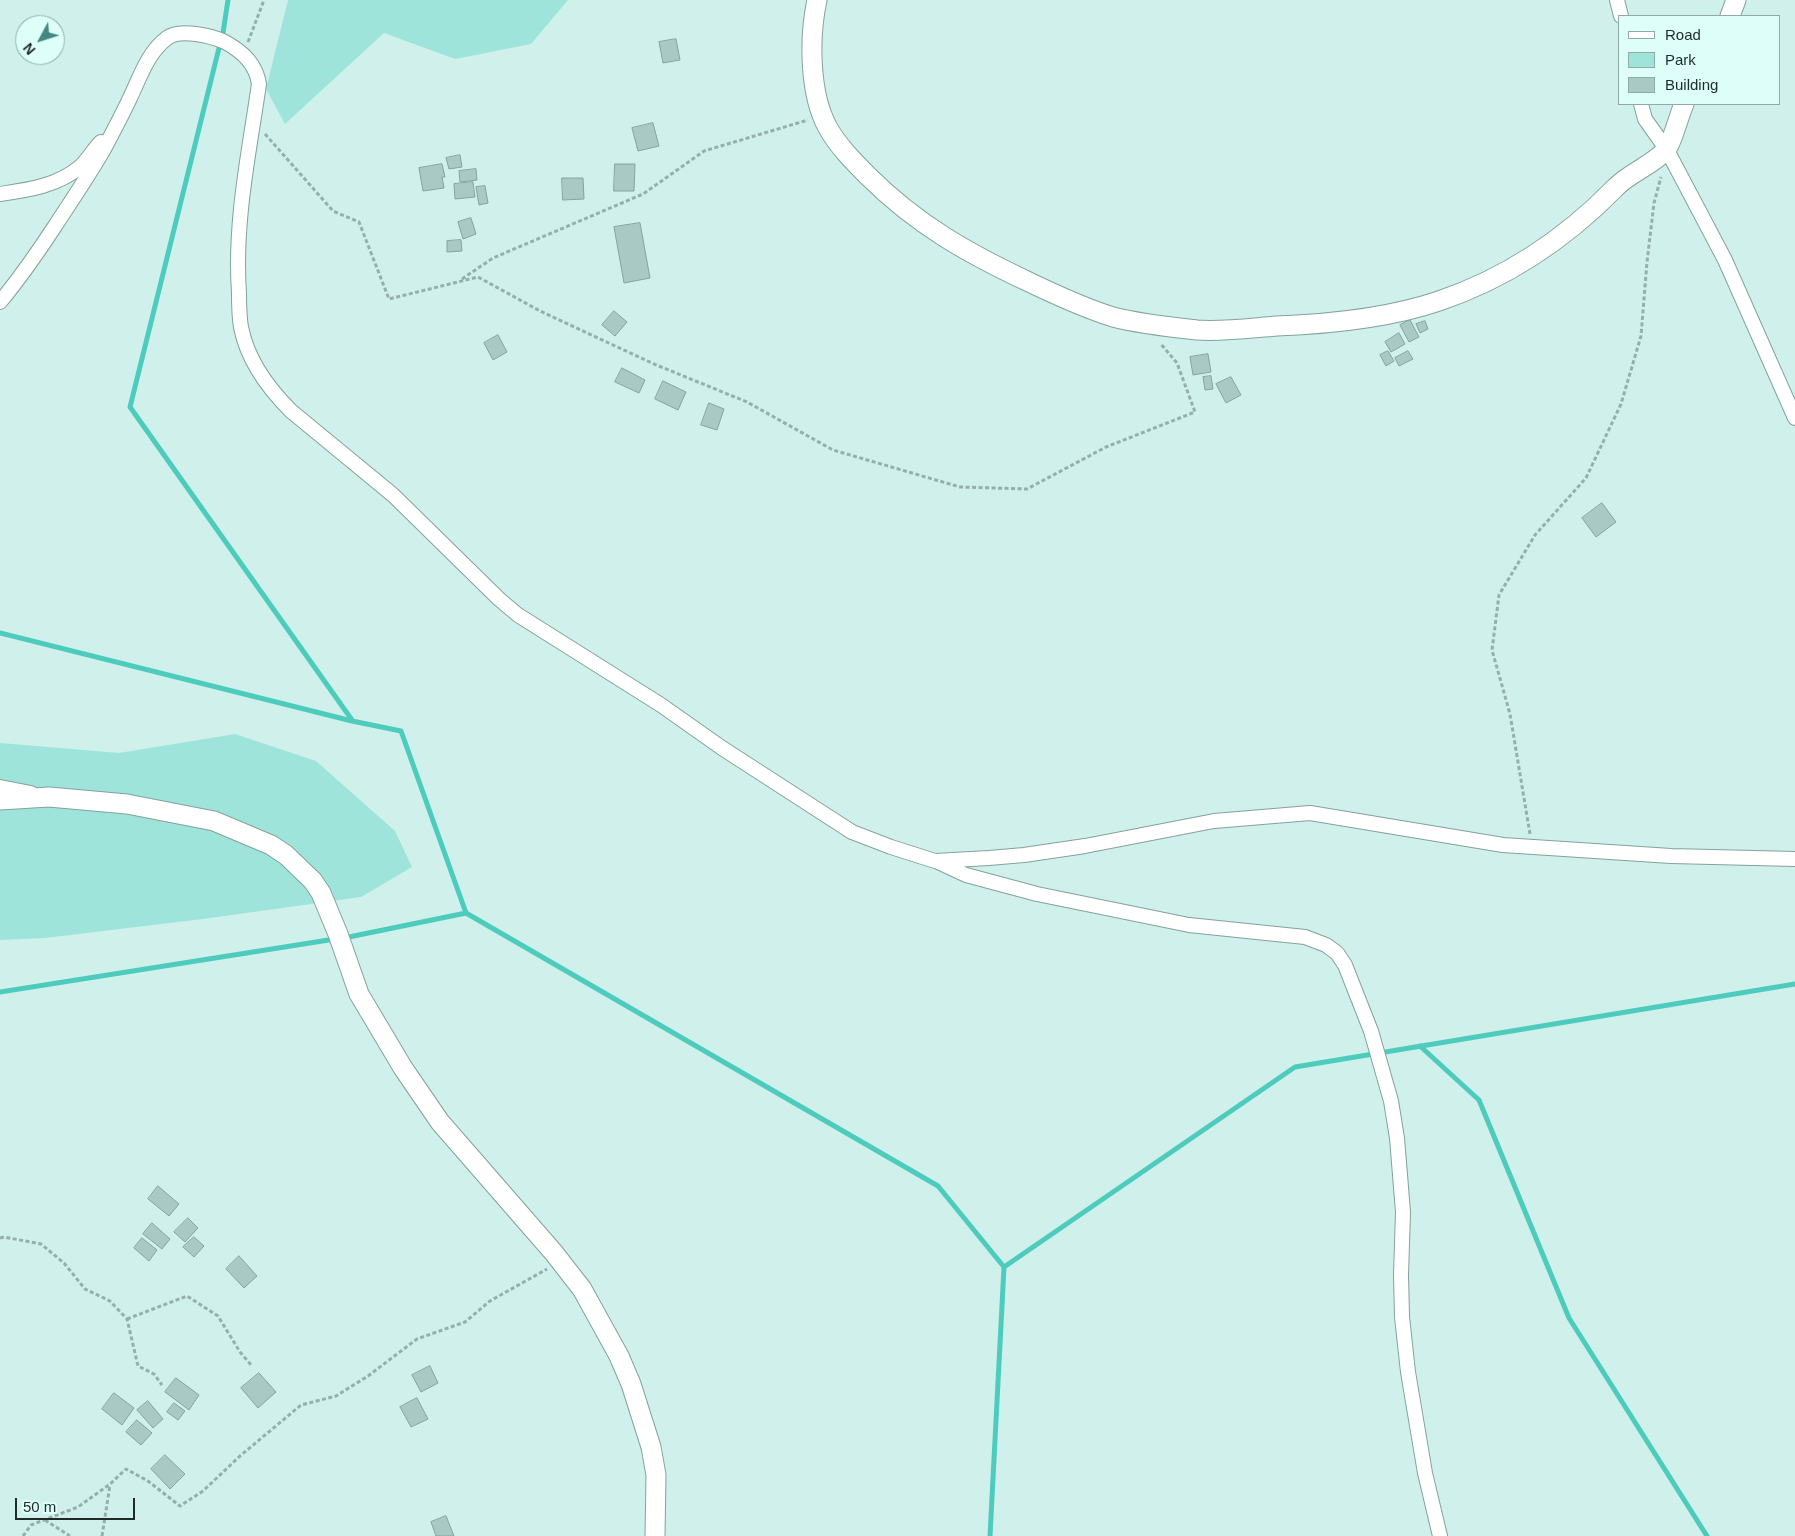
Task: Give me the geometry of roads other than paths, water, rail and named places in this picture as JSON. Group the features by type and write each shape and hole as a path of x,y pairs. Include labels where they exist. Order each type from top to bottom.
{"main road":[{"path":"817,0 812,63 816,97 828,129 853,161 888,196 925,225 961,248 1060,297 1112,316 1143,323 1200,330 1319,324 1383,315 1438,302 1482,284 1519,265 1557,240 1589,215 1620,183 1667,150 1684,105"},
{"path":"1730,15 1736,0"},
{"path":"0,800 49,797 126,804 214,820 272,845 286,855 313,881 321,893 340,939 359,994 403,1068 440,1122 582,1289 619,1356 631,1384 651,1447 656,1474 655,1536"}],"street":[{"path":"1617,0 1621,15"},
{"path":"0,302 32,261 79,190 120,120 152,53 169,36 178,33 190,33 213,38 233,46 251,62 257,72 259,84 239,220 237,253 241,327 252,356 266,383 291,411 393,496 499,599 518,615 662,705 722,748 852,832 891,847 935,860 966,875 1037,894 1190,925 1305,937 1326,945 1337,953 1346,965 1371,1031 1391,1101 1397,1138 1403,1212 1402,1317 1408,1372 1425,1473 1440,1536"},
{"path":"1641,105 1645,119 1667,150 1725,260 1795,418"},
{"path":"0,194 24,192 60,180 80,166 120,120"},
{"path":"0,787 49,797"},
{"path":"935,860 1024,855 1085,846 1214,821 1310,814 1503,845 1671,856 1795,859"}],"waterway":[{"path":"223,33 228,0"},
{"path":"219,48 130,407 352,720"},
{"path":"0,633 352,721 401,731 466,913 938,1186 1004,1267 990,1536"},
{"path":"344,938 466,913"},
{"path":"0,992 335,939"},
{"path":"1004,1267 1295,1067 1795,984"},
{"path":"1420,1046 1479,1100 1569,1318 1707,1536"}]}
